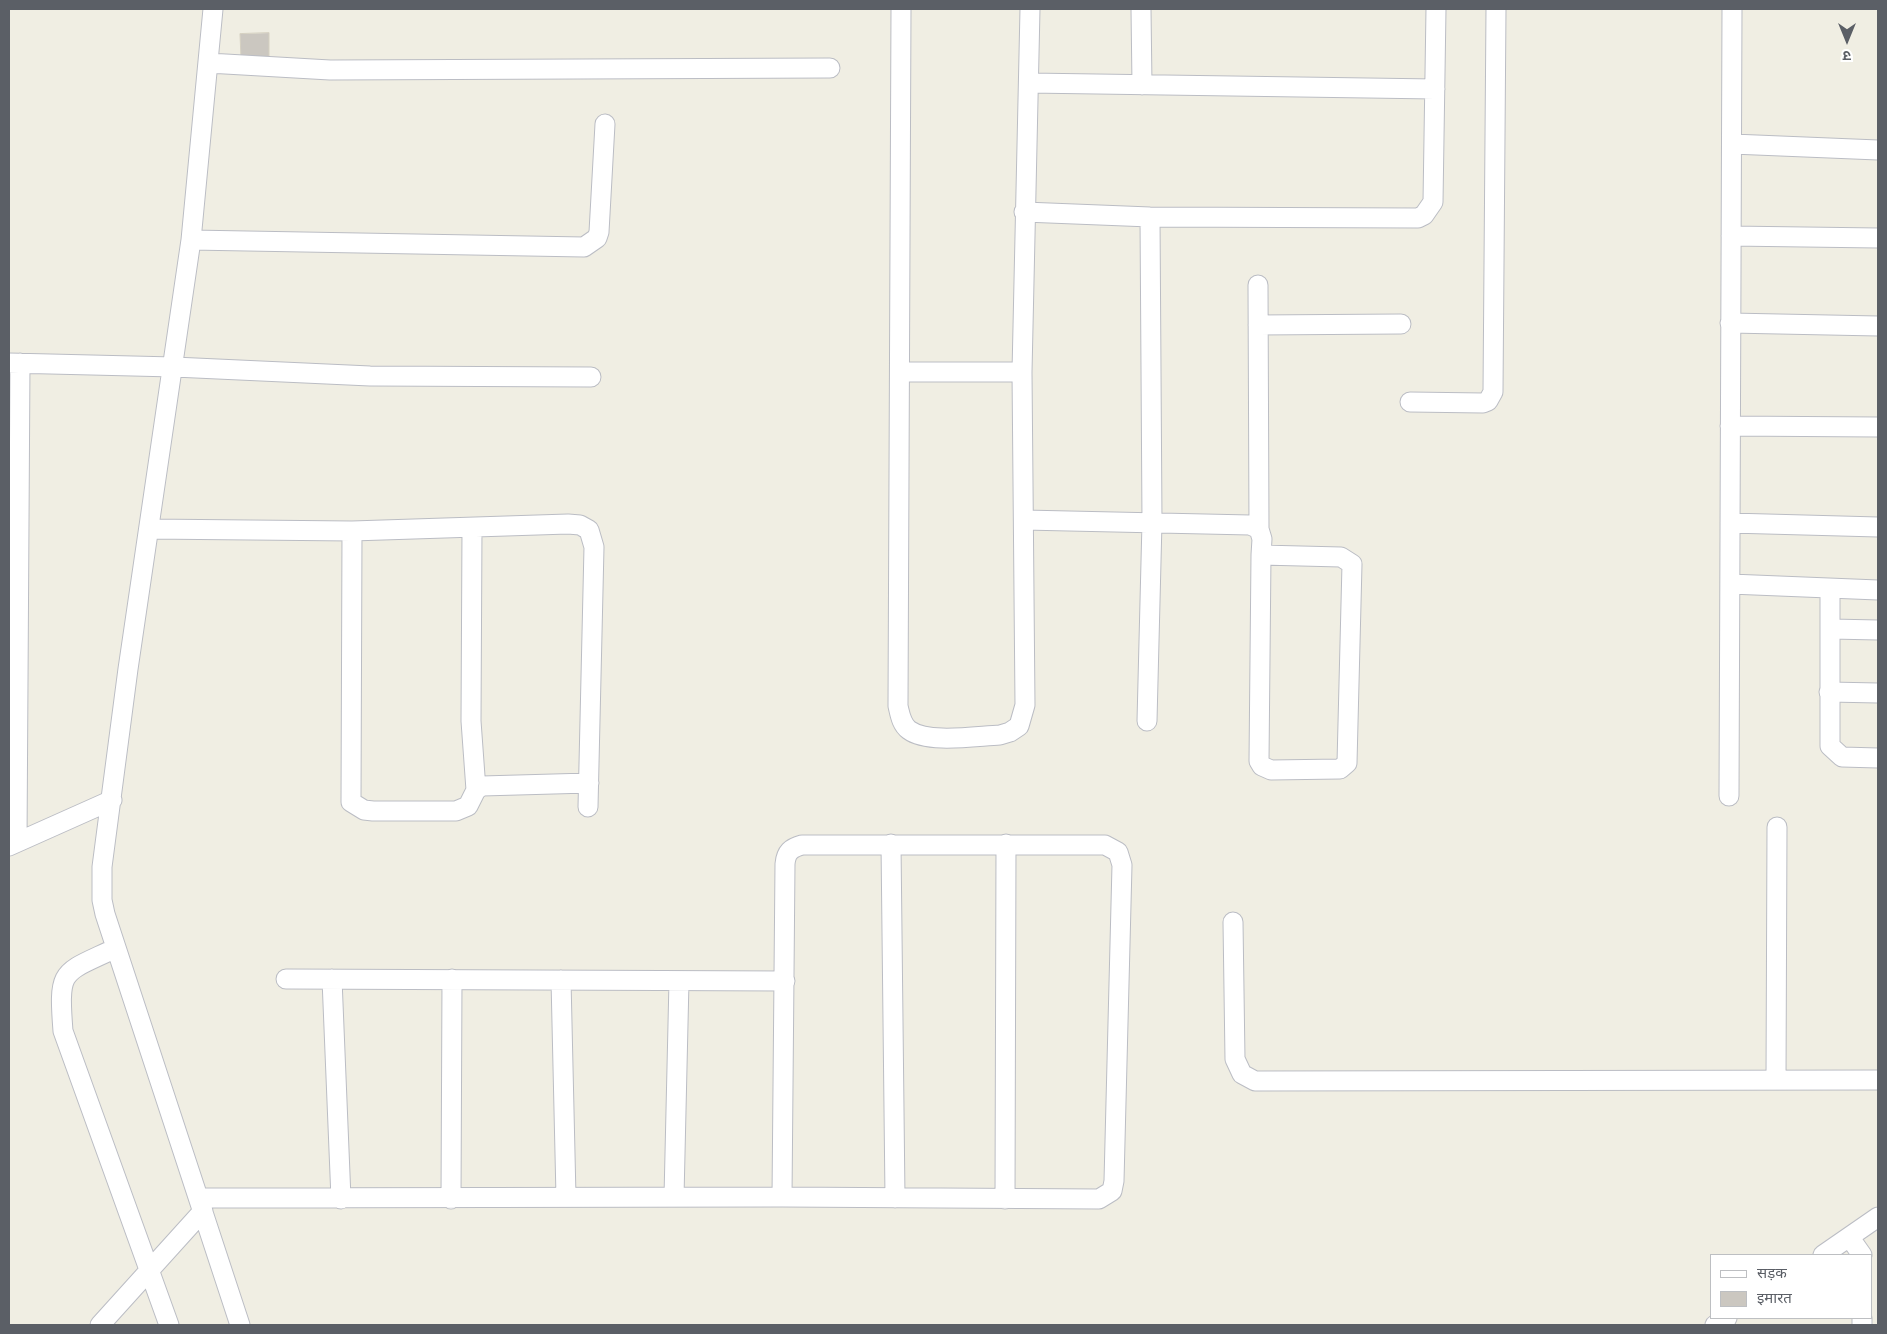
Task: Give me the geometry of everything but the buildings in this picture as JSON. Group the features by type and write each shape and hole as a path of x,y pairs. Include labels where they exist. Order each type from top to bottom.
{"street":[{"path":"213,9 191,240 174,367 120,724 101,886 105,914 240,1325"},
{"path":"901,9 898,706 900,719 908,729 931,737 1000,735 1010,732 1019,726 1025,705 1022,372 1024,212 1030,9"},
{"path":"1141,9 1142,85"},
{"path":"1024,212 1150,217 1418,218 1424,216 1433,202 1436,9"},
{"path":"1410,402 1483,402 1488,401 1493,392 1496,9"},
{"path":"1729,796 1732,9"},
{"path":"208,63 330,70 830,68"},
{"path":"1029,83 1435,89"},
{"path":"191,240 584,247 597,238 599,232 605,124"},
{"path":"1732,144 1878,150"},
{"path":"1147,720 1152,522 1150,217"},
{"path":"1731,236 1878,238"},
{"path":"1258,285 1259,529 1262,540 1260,555 1258,760 1262,766 1271,770 1340,769 1347,763 1352,564 1341,557 1260,555"},
{"path":"1730,323 1878,326"},
{"path":"1258,325 1401,324"},
{"path":"112,800 13,844 15,363 174,367 370,376 591,377"},
{"path":"900,372 1022,372"},
{"path":"1730,426 1878,427"},
{"path":"1024,520 1250,525 1259,529"},
{"path":"1730,523 1878,527"},
{"path":"149,529 352,531 574,525 589,530 592,537 588,807"},
{"path":"352,531 352,802 364,810 372,811 456,811 468,806 476,790 471,721 472,528"},
{"path":"1730,584 1878,590"},
{"path":"1830,589 1829,740 1833,750 1842,757 1878,758"},
{"path":"1831,629 1878,630"},
{"path":"1829,692 1878,693"},
{"path":"476,790 486,786 589,784"},
{"path":"1776,1080 1778,827"},
{"path":"891,844 895,1198"},
{"path":"100,1325 150,1271 201,1205 341,1199 566,1197 1099,1199 1112,1191 1114,1181 1122,865 1118,852 1105,845 891,844 802,845 791,848 786,856 785,864 782,1197"},
{"path":"1005,1199 1006,844"},
{"path":"1233,922 1235,1059 1242,1074 1255,1081 1878,1080"},
{"path":"116,948 72,969 66,975 62,982 63,1031 169,1325"},
{"path":"286,979 785,981"},
{"path":"332,979 341,1199"},
{"path":"451,1199 452,980"},
{"path":"561,980 566,1197"},
{"path":"674,1197 679,981"},
{"path":"1825,1254 1878,1217"},
{"path":"1850,1238 1861,1254"}]}
